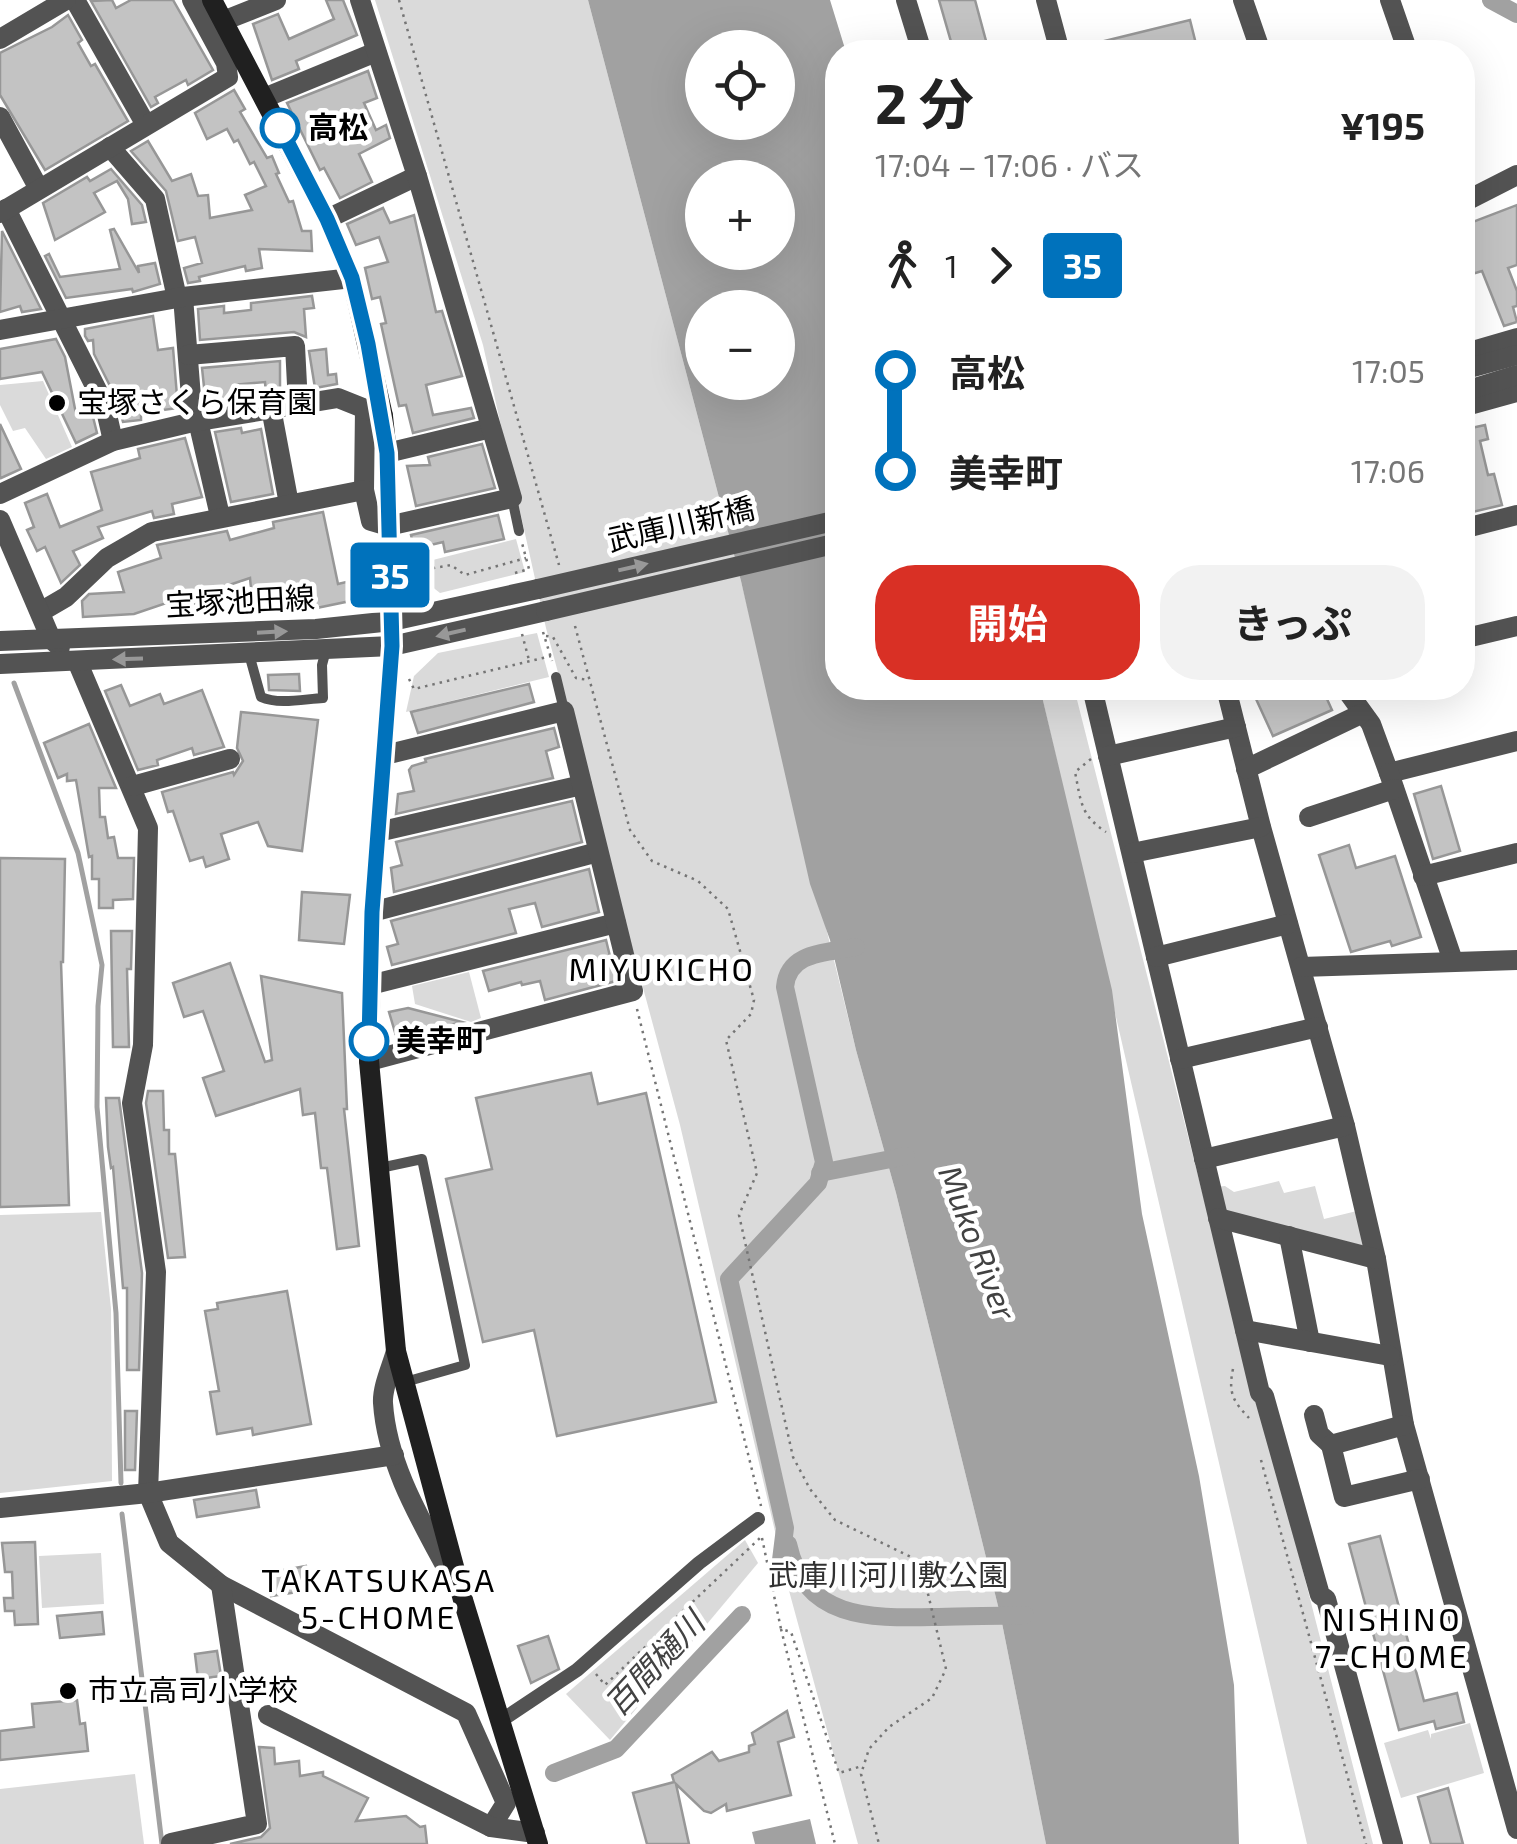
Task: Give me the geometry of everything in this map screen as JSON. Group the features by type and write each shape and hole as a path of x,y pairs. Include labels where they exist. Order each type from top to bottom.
{"main road":[{"path":"212,0 327,219 352,278 374,412 387,453 392,646 372,912 369,1061 396,1351 463,1600 537,1839"}],"street":[{"path":"0,39 66,0"},
{"path":"75,0 146,125"},
{"path":"114,441 106,406 63,318 3,211 228,77 226,63 192,0"},
{"path":"223,21 276,0"},
{"path":"0,494 114,441 196,421 338,398 374,412 364,490 371,521 388,526 512,498 418,176 360,0"},
{"path":"906,0 918,40"},
{"path":"1046,0 1057,40"},
{"path":"1243,0 1256,40"},
{"path":"1390,0 1404,40"},
{"path":"264,98 376,52"},
{"path":"0,117 39,189"},
{"path":"110,147 155,199 180,297 196,421 220,516"},
{"path":"1475,196 1517,175"},
{"path":"327,219 418,176"},
{"path":"0,330 180,297 352,278"},
{"path":"1475,350 1517,338"},
{"path":"188,356 295,346 298,404"},
{"path":"1475,366 1517,354"},
{"path":"1475,388 1517,376"},
{"path":"1475,403 1517,392"},
{"path":"270,408 290,504"},
{"path":"387,453 491,428"},
{"path":"42,612 66,597 106,558 152,532 364,490"},
{"path":"1475,526 1517,515"},
{"path":"0,520 51,639 77,661 148,828 144,1045 132,1103 156,1272 148,1493 169,1543 221,1585 466,1713 506,1803 492,1827"},
{"name":"武庫川新橋","path":"538,589 825,523"},
{"name":"武庫川新橋","path":"0,664 392,646 825,546"},
{"name":"宝塚池田線","path":"0,641 257,633 392,622 538,589"},
{"path":"1475,636 1517,626"},
{"path":"1095,700 1260,1393 1320,1595 1326,1598 1393,1844"},
{"path":"1229,700 1346,1126 1376,1260 1404,1425 1517,1830"},
{"path":"1352,700 1371,724 1453,962"},
{"path":"369,1061 632,991 564,711 385,755"},
{"path":"1246,769 1361,714"},
{"path":"1108,756 1236,727"},
{"path":"1309,817 1392,781 1517,741"},
{"path":"132,786 230,759"},
{"path":"378,832 582,785"},
{"path":"1132,854 1262,828"},
{"path":"372,912 598,852"},
{"path":"1423,876 1517,853"},
{"path":"370,985 616,923"},
{"path":"1156,957 1288,924"},
{"path":"1301,968 1517,960"},
{"path":"1180,1059 1318,1027"},
{"path":"1204,1159 1346,1126"},
{"path":"1218,1218 1376,1260"},
{"path":"1289,1236 1288,1269 1310,1342"},
{"path":"1245,1330 1390,1356"},
{"path":"396,1351 382,1400 394,1455 413,1505 463,1600"},
{"path":"1314,1415 1319,1434 1331,1444 1344,1497 1420,1479"},
{"path":"1331,1444 1404,1425"},
{"path":"0,1508 148,1493 394,1455"},
{"path":"499,1722 586,1662 698,1563 758,1519"},
{"path":"171,1837 257,1824 221,1585"},
{"path":"268,1715 492,1827 537,1839"}],"lane":[{"path":"512,498 519,532"},
{"path":"249,654 262,698 288,700 323,698 322,665 326,650"},
{"path":"556,677 564,711"},
{"path":"378,1168 422,1159 464,1366 405,1382"}],"path":[{"path":"514,573 529,569 519,532"},
{"path":"416,585 417,571 451,565 465,575 526,558"},
{"path":"504,564 508,576"},
{"path":"522,632 529,662"},
{"path":"556,677 545,634 554,637 576,678 589,680"},
{"path":"409,678 414,689 551,656"},
{"path":"632,991 761,1502 758,1519"},
{"path":"739,1215 793,1457 810,1490 836,1520 912,1557 923,1573 946,1669 932,1698 888,1727 869,1749 861,1774 879,1844"},
{"path":"586,1662 605,1685 762,1536 835,1844"},
{"path":"781,1628 791,1632 839,1773 864,1766"}],"green space":[{"name":"武庫川河川敷公園","path":"375,0 588,0 685,368 685,400 693,400 856,1050 896,1193 1001,1618 1046,1844 858,1844 788,1587 680,1125 546,628 483,345"},
{"path":"43,381 72,447 46,459 25,428 13,431 0,405 0,385"},
{"path":"516,539 525,572 440,593 413,565"},
{"path":"537,633 549,677 406,712 414,676 438,653"},
{"path":"1043,700 1077,700 1373,1844 1307,1844"},
{"path":"469,972 481,1018 471,1022 415,1004 412,986"},
{"path":"1279,1181 1284,1193 1315,1186 1324,1219 1361,1210 1368,1247 1220,1210 1215,1187 1225,1186 1234,1192"},
{"path":"101,1212 111,1309 112,1481 0,1493 0,1215"},
{"path":"745,1540 758,1563 610,1740 566,1694"},
{"path":"101,1553 104,1604 42,1608 39,1556"},
{"path":"1470,1723 1484,1773 1401,1798 1384,1743 1428,1730 1431,1739 1431,1734"},
{"path":"135,1774 144,1844 0,1844 0,1789"}],"water":[{"name":"Muko River","path":"588,0 830,0 842,40 825,40 825,700 1043,700 1112,990 1142,1214 1199,1476 1234,1685 1239,1844 1046,1844 1001,1618 830,940 810,884 741,581 693,400 795,400 795,290 685,290 685,368"},
{"path":"810,1819 816,1844 755,1844 752,1832"}],"building":[{"path":"112,0 116,8 131,0 173,0 213,70 188,85 186,80 155,97 158,103 151,107 91,1"},
{"path":"326,0 343,0 357,35 296,61 299,69 272,80 253,24 278,14 289,39 334,19"},
{"path":"939,0 975,0 986,40 951,40"},
{"path":"68,15 91,66 95,64 128,121 45,170 0,95 0,53"},
{"path":"1190,20 1195,40 1109,40"},
{"path":"368,71 377,98 364,103 376,130 386,125 390,138 359,154 372,182 340,198 324,168 320,170 287,103"},
{"path":"234,90 245,109 240,112 267,158 272,156 302,231 311,231 312,251 259,249 262,268 246,271 245,266 188,283 184,268 202,263 195,237 178,241 166,191 131,151 148,141 172,181 191,174 198,196 208,195 210,218 252,210 245,195 266,186 254,162 250,164 238,140 234,142 227,129 207,139 195,113"},
{"path":"111,169 142,205 146,222 132,224 128,199 117,181 94,193 105,212 55,240 43,203 87,177 90,181"},
{"path":"1517,205 1517,265 1508,268 1517,291 1517,306 1513,307 1517,322 1504,326 1482,271 1475,273 1475,221"},
{"path":"383,208 390,223 414,215 436,312 442,311 462,376 426,385 433,415 471,408 474,418 413,433 406,405 399,406 381,324 386,323 380,297 372,299 365,268 388,262 379,237 356,245 347,224"},
{"path":"114,229 139,273 138,266 155,263 160,284 133,292 132,289 66,298 45,256 49,254 60,277 120,269 110,230"},
{"path":"2,231 41,309 22,312 20,306 0,312"},
{"path":"312,296 314,308 304,309 306,337 294,332 200,340 198,309 224,306 224,313 251,310 251,303"},
{"path":"153,316 158,350 173,348 178,408 141,413 141,420 123,422 117,400 94,354 93,340 88,341 85,329"},
{"path":"56,339 65,357 76,414 92,413 97,433 76,443 42,372 0,379 0,349"},
{"path":"326,349 328,375 336,374 337,384 315,388 309,351"},
{"path":"280,361 280,394 266,396 265,382 234,385 235,401 206,406 202,368"},
{"path":"0,424 21,469 1,478 0,476"},
{"path":"1485,425 1488,439 1480,441 1488,475 1494,474 1502,505 1475,511 1475,427"},
{"path":"241,428 242,433 261,429 273,494 231,502 215,432"},
{"path":"185,438 202,497 172,504 174,514 154,518 152,511 98,527 103,538 73,551 80,565 61,583 45,547 37,551 27,530 34,527 25,503 47,494 60,527 102,510 91,472 140,458 138,449"},
{"path":"482,444 495,488 416,506 407,466 430,465 428,457"},
{"path":"323,512 338,584 376,575 355,600 307,610 306,606 253,611 250,578 214,590 216,596 178,609 175,600 134,614 83,617 82,601 89,594 124,592 118,572 161,558 157,545 227,531 230,540 274,528 273,522"},
{"path":"498,515 504,539 445,552 443,542 414,549 411,535"},
{"path":"299,674 300,691 269,690 268,675"},
{"path":"529,684 534,702 418,733 411,712"},
{"path":"121,685 130,706 160,694 164,704 202,690 224,747 194,755 192,748 138,770 105,691"},
{"path":"1256,700 1327,700 1332,710 1273,736"},
{"path":"241,712 318,720 302,851 268,846 258,822 221,834 229,859 206,867 203,857 190,861 173,811 168,812 162,792 233,772 234,775 243,761 237,748"},
{"path":"89,724 116,788 99,788 100,817 105,817 108,838 114,837 118,858 134,858 133,899 113,900 113,908 99,908 99,879 92,879 92,856 89,857 76,780 67,781 67,774 58,778 44,743"},
{"path":"554,728 559,747 546,751 553,778 396,814 398,794 414,791 409,770 412,766 426,762 425,759"},
{"path":"1441,786 1460,851 1433,859 1414,794"},
{"path":"572,801 582,842 394,892 391,868 402,865 396,842"},
{"path":"1349,845 1356,868 1395,856 1421,937 1351,952 1319,855"},
{"path":"0,858 65,859 61,962 69,1205 0,1207"},
{"path":"589,869 599,912 542,927 535,903 509,909 516,933 392,965 387,947 398,944 391,921"},
{"path":"302,892 350,895 344,944 299,940"},
{"path":"111,931 132,931 131,969 127,969 129,1047 113,1047"},
{"path":"606,940 616,981 545,1000 540,981 489,991 483,971"},
{"path":"230,963 265,1062 272,1060 261,976 342,993 344,1109 359,1246 337,1249 327,1168 321,1168 315,1113 303,1115 300,1089 216,1116 203,1078 224,1071 203,1011 184,1017 173,983"},
{"path":"408,1008 462,1022 397,1039 389,1012"},
{"path":"591,1073 598,1104 646,1093 716,1402 557,1436 534,1330 483,1342 446,1179 492,1169 476,1098"},
{"path":"148,1091 163,1091 164,1130 169,1130 169,1154 175,1154 185,1257 168,1258 146,1103"},
{"path":"106,1098 119,1098 142,1273 139,1370 127,1370 127,1288 123,1288"},
{"path":"287,1291 311,1424 253,1435 252,1428 217,1434 210,1392 219,1391 205,1311 218,1309 217,1303"},
{"path":"125,1411 137,1411 135,1470 125,1470"},
{"path":"256,1490 259,1507 197,1517 194,1500"},
{"path":"1380,1536 1424,1701 1457,1693 1464,1722 1436,1729 1434,1721 1399,1730 1349,1544"},
{"path":"35,1542 38,1624 15,1625 14,1611 5,1611 4,1598 13,1598 12,1572 5,1572 2,1543"},
{"path":"306,1566 311,1590 271,1596 267,1573"},
{"path":"102,1612 104,1634 60,1638 57,1616"},
{"path":"548,1636 559,1669 531,1683 518,1646"},
{"path":"217,1651 221,1676 198,1679 195,1654"},
{"path":"77,1700 88,1751 0,1760 0,1731 34,1727 32,1704"},
{"path":"787,1711 794,1737 778,1742 791,1795 727,1811 726,1804 711,1813 676,1784 689,1844 647,1844 633,1793 674,1782 672,1775 712,1752 719,1761 749,1752 749,1746 755,1744 752,1733"},
{"path":"259,1747 274,1748 275,1764 299,1761 300,1776 323,1772 323,1776 368,1798 356,1821 406,1816 420,1827 425,1826 427,1844 230,1844 261,1837 270,1828"},
{"path":"1448,1788 1463,1844 1431,1844 1418,1797"}],"waterway":[{"path":"1491,0 1517,14"},
{"path":"14,683 78,853 102,965 97,1107 116,1313 121,1483"},
{"path":"781,1560 785,1528 729,1279 818,1183 824,1162 785,987 788,975 801,960 856,947"},
{"path":"820,1173 906,1156"},
{"path":"122,1514 162,1844"},
{"path":"788,1544 797,1570 810,1588 826,1602 846,1610 890,1617 1025,1615"},
{"name":"百間樋川","path":"554,1773 616,1749 742,1615"}],"bus line":[{"name":"35","path":"280,128 352,278 387,453 392,646 372,912 369,1041"}],"place":[{"name":"高松","path":"280,128"},
{"name":"宝塚さくら保育園","path":"57,403"},
{"name":"美幸町","path":"369,1041"},
{"name":"市立高司小学校","path":"68,1691"}],"district":[{"name":"MIYUKICHO","path":"662,970"},
{"name":"TAKATSUKASA 5-CHOME","path":"379,1600"},
{"name":"NISHINO 7-CHOME","path":"1392,1638"}]}
